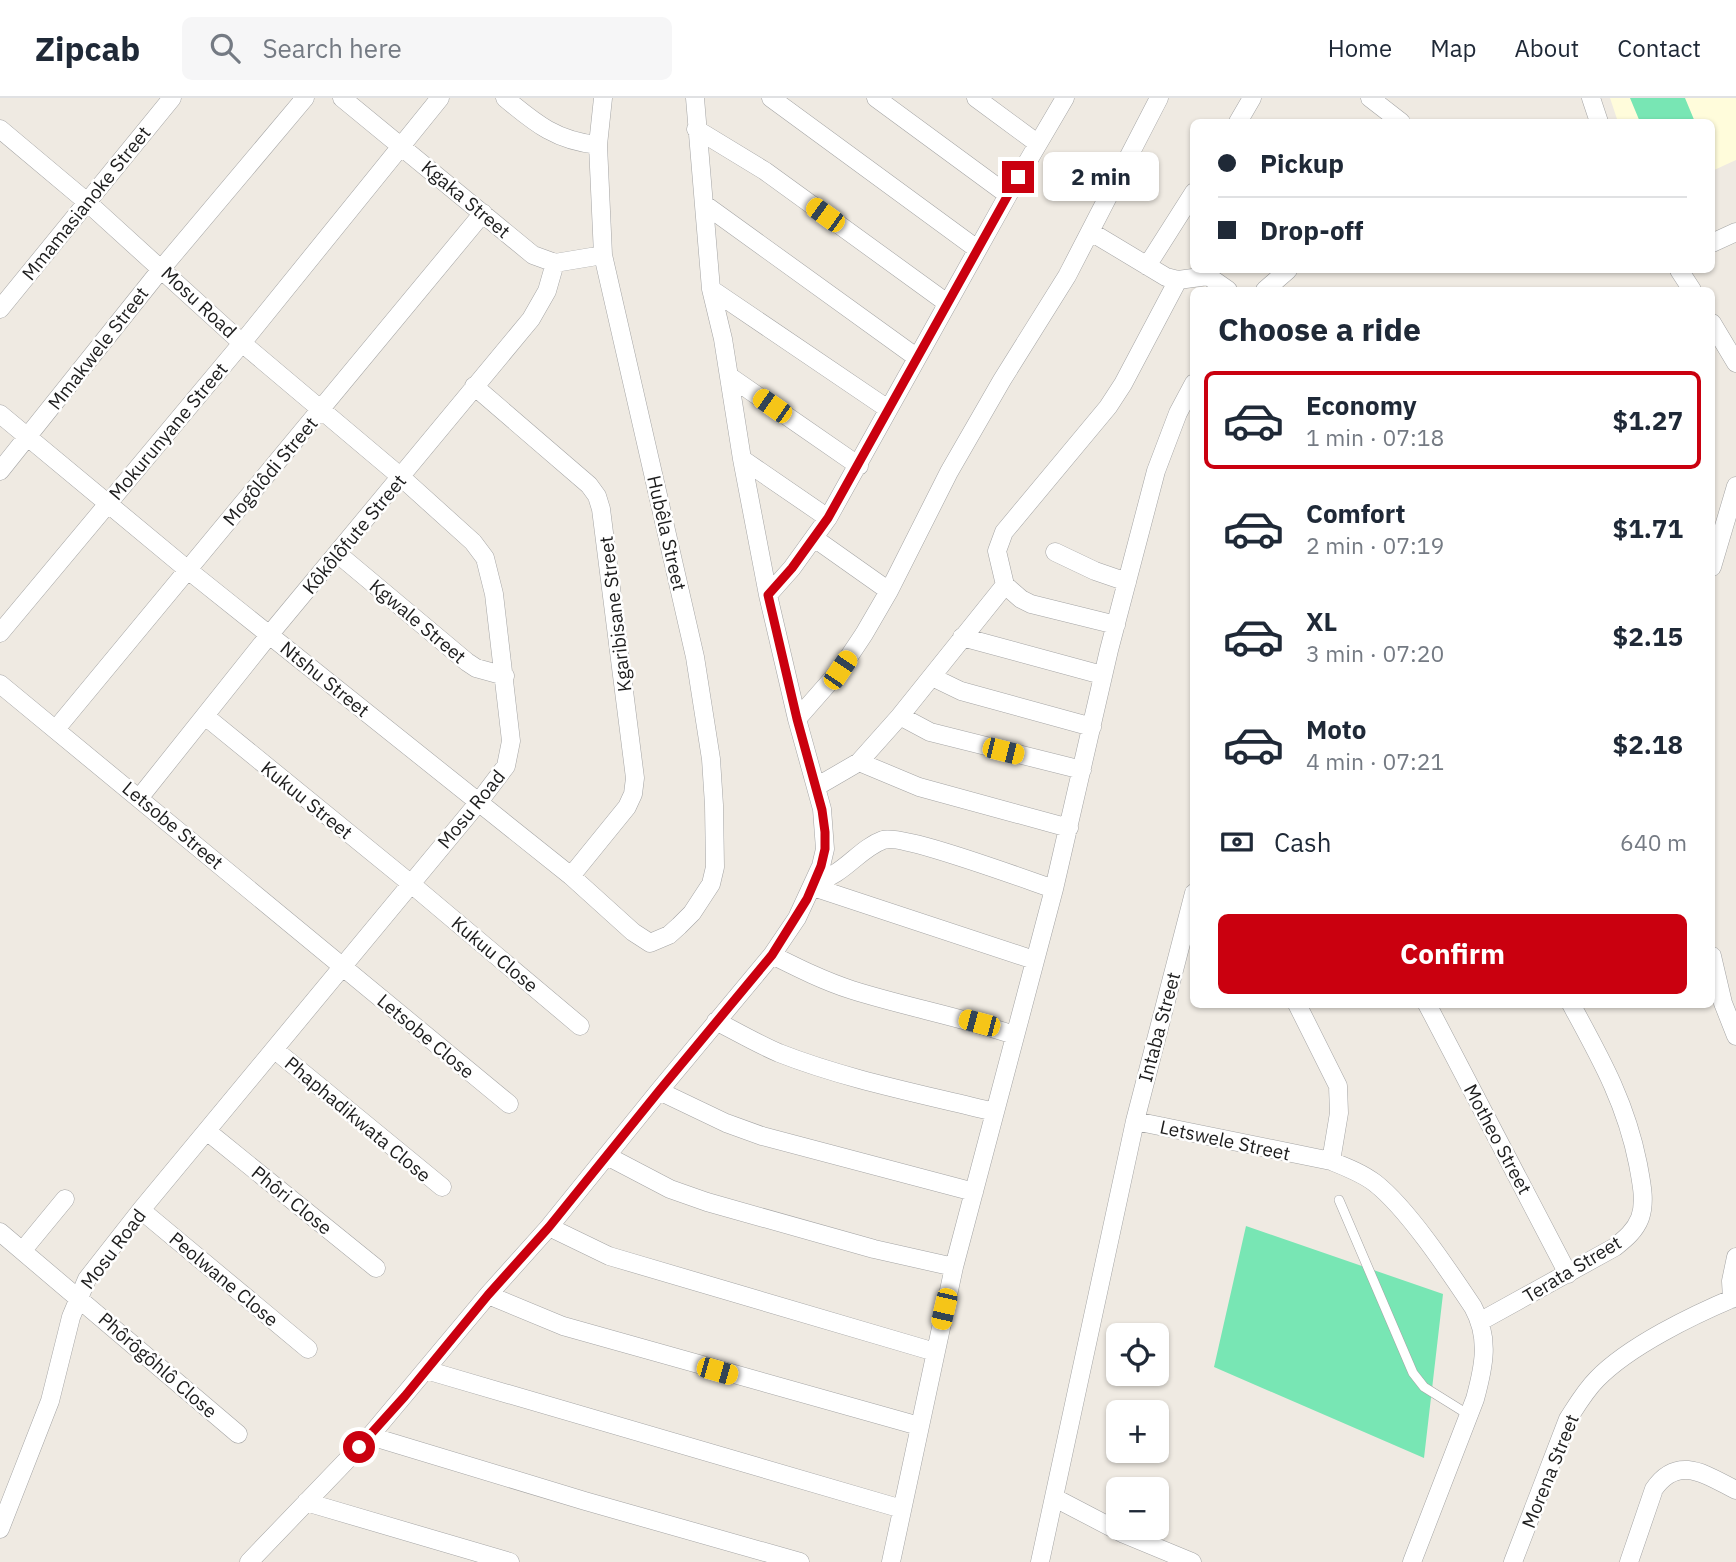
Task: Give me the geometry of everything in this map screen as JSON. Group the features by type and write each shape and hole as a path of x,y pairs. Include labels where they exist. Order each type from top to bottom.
{"street":[{"name":"Mmamasianoke Street","path":"0,309 172,98"},
{"name":"Mmakwele Street","path":"0,471 162,268 305,98"},
{"name":"Kgaka Street","path":"342,98 533,255 555,263"},
{"name":"Mokurunyane Street","path":"0,633 107,502 243,343 440,98"},
{"path":"505,98 551,133 579,143 598,145"},
{"name":"Hubêla Street","path":"603,98 598,145 603,255 695,657 709,746 714,805 715,867 711,884 692,913 679,926 669,935 650,943"},
{"path":"248,1562 370,1436 549,1227 772,955 797,918 813,885 825,849 822,810 768,595 711,289 695,98"},
{"path":"771,98 977,249"},
{"path":"876,98 1008,195"},
{"path":"976,98 1037,143"},
{"path":"768,595 828,518 859,466 916,357 1065,98"},
{"path":"797,719 840,670 888,592 949,472 1091,232 1159,98"},
{"path":"1240,119 1252,98"},
{"path":"1370,98 1397,119"},
{"path":"1591,98 1598,119"},
{"name":"Mosu Road","path":"0,129 467,535 485,558 495,594 511,733 510,755 499,777 102,1257 78,1296 50,1401 0,1529"},
{"path":"696,129 765,171 947,303"},
{"path":"1147,267 1190,198"},
{"path":"704,204 916,357"},
{"name":"Mogôlôdi Street","path":"56,729 483,213"},
{"path":"1091,232 1166,278 1178,280 1197,275 1208,276 1224,287"},
{"path":"1715,242 1736,232"},
{"path":"555,263 603,255"},
{"name":"Kôkôlôfute Street","path":"140,797 270,634 540,306 555,263"},
{"path":"1268,287 1285,273"},
{"path":"1116,625 1031,604 1021,599 1005,585 997,551 1004,531 1108,407 1178,280"},
{"path":"711,289 888,409"},
{"path":"1715,328 1736,363"},
{"path":"729,376 859,466"},
{"name":"Kgaribisane Street","path":"474,386 589,485 597,496 603,516 635,778 633,794 627,807 571,876"},
{"path":"891,1562 954,1267 1054,889 1102,675 1156,471 1173,425 1190,391"},
{"name":"Ntshu Street","path":"0,414 188,570 571,876 633,932 650,943"},
{"path":"742,460 828,518"},
{"path":"1715,556 1736,486"},
{"path":"814,538 888,592"},
{"path":"1055,552 1095,571 1127,582"},
{"name":"Kgwale Street","path":"338,554 467,662 477,668 505,676"},
{"path":"816,787 859,762 900,716 1005,585"},
{"path":"962,637 1102,675"},
{"path":"932,677 981,697 1091,727"},
{"name":"Letsobe Street","path":"0,684 344,967"},
{"name":"Kukuu Street","path":"205,716 410,883"},
{"path":"900,716 940,735 1082,770"},
{"path":"859,762 919,787 1069,828"},
{"path":"813,885 836,874 879,841 892,839 936,850 1054,889"},
{"name":"Kukuu Close","path":"410,883 580,1026"},
{"path":"813,885 1034,960"},
{"name":"Intaba Street","path":"1135,1121 1190,918"},
{"path":"772,955 849,989 979,1023 1014,1035"},
{"name":"Letsobe Close","path":"344,967 509,1104"},
{"path":"1715,969 1723,1003 1736,1036"},
{"path":"1299,1008 1338,1087 1339,1112 1331,1161"},
{"name":"Motheo Street","path":"1429,1008 1568,1274"},
{"name":"Terata Street","path":"1481,1321 1615,1247 1631,1233 1640,1219 1642,1184 1621,1100 1573,1008"},
{"path":"716,1021 777,1052 808,1063 994,1112"},
{"name":"Phaphadikwata Close","path":"275,1050 442,1187"},
{"path":"659,1091 726,1123 762,1136 974,1192"},
{"name":"Letswele Street","path":"1040,1562 1135,1121 1331,1161 1354,1170 1375,1182 1391,1198 1461,1289 1481,1321 1485,1354 1483,1372 1412,1562"},
{"name":"Phôri Close","path":"208,1132 376,1268"},
{"path":"607,1156 670,1189 707,1202 874,1249 954,1267"},
{"path":"23,1250 65,1199"},
{"name":"Peolwane Close","path":"141,1210 307,1349"},
{"path":"549,1227 609,1255 935,1352"},
{"name":"Phôrôgôhlô Close","path":"0,1232 238,1434"},
{"path":"1734,1298 1731,1281 1736,1257"},
{"path":"488,1295 563,1326 919,1426"},
{"name":"Morena Street","path":"1514,1562 1564,1429 1579,1400 1597,1379 1621,1359 1734,1298"},
{"path":"426,1370 902,1509"},
{"path":"370,1436 800,1562"},
{"path":"1629,1562 1654,1489 1660,1479 1669,1472 1691,1469 1736,1490"},
{"path":"1055,1498 1182,1560"},
{"path":"306,1502 510,1562"}],"lane":[{"path":"1339,1200 1413,1373 1424,1387 1469,1415"}],"shaded area":[{"path":"1610,98 1736,98 1736,160 1715,170 1715,119 1617,119"}],"green space":[{"path":"1630,98 1685,98 1694,119 1639,119"},
{"path":"1246,1226 1443,1294 1424,1458 1214,1367"}],"route":[{"path":"359,1447 549,1227 772,955 807,899 821,866 825,832 822,810 782,661 768,595 792,568 828,518 1018,177"}]}
